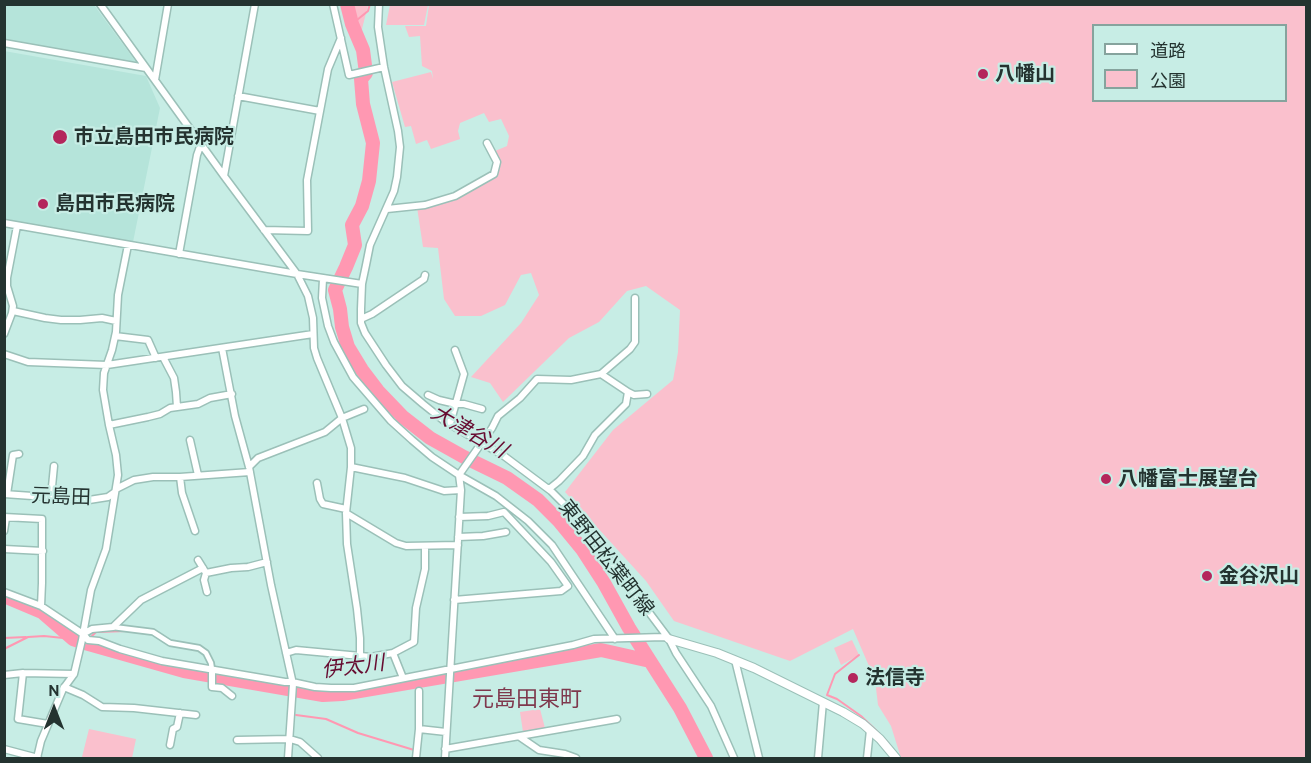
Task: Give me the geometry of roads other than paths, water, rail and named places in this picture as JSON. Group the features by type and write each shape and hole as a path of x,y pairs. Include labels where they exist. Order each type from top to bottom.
{"street":[{"path":"100,4 297,274 308,296 313,318 314,348 342,418 351,448 346,511 347,544 357,609 360,656"},
{"path":"155,80 168,4"},
{"path":"224,176 255,4"},
{"path":"333,4 349,75 384,67"},
{"name":"東野田松葉町線","path":"380,4 378,27 400,147 394,191 370,245 362,284 361,319 365,333 402,386 450,424 480,444 504,456 549,489 579,519 666,638 711,706 726,736 734,759"},
{"path":"264,230 308,231 308,180 328,69 341,38"},
{"path":"4,43 146,68"},
{"path":"238,96 320,111"},
{"path":"387,209 425,205 455,196 494,174 497,162 488,143"},
{"path":"178,254 201,144"},
{"path":"4,223 362,284"},
{"path":"4,334 13,311 6,291 17,226"},
{"path":"4,749 37,758 41,741 64,687 74,674 92,590 106,549 118,475 103,390 104,373 115,336 118,295 128,245"},
{"path":"361,319 424,279 425,275"},
{"path":"325,279 322,298 328,326 353,377 391,421 432,457 496,496 528,521 552,545 617,639"},
{"path":"444,759 458,545 460,474 498,416 537,379 571,380 601,374 630,349 635,342 635,298"},
{"path":"13,311 61,320 102,318 116,321"},
{"path":"4,354 28,362 106,365 313,334"},
{"path":"115,336 148,340 174,378 177,407"},
{"path":"222,348 235,416 250,469 293,683 288,759"},
{"path":"450,424 464,374 455,350"},
{"path":"601,374 634,396 647,393"},
{"path":"549,489 560,481 583,456 596,435 626,404 628,392"},
{"path":"109,425 148,417 170,408 198,404 210,398 231,394"},
{"path":"428,395 439,400 482,409"},
{"path":"250,469 258,458 325,432 342,418 364,409"},
{"path":"190,440 198,475"},
{"path":"6,494 13,455 19,454"},
{"path":"51,497 54,466"},
{"path":"351,467 405,478 444,491 461,490"},
{"name":"元島田","path":"6,494 89,500 108,497 115,490 134,480 250,469"},
{"path":"180,477 182,493 195,531"},
{"path":"316,483 323,504 346,511 396,543 406,546 458,545"},
{"path":"454,600 561,591 568,586 551,562 504,512 488,516 459,517"},
{"path":"4,531 5,518 42,519 41,606"},
{"path":"458,537 506,532"},
{"path":"286,652 296,650 371,657 393,653 414,642 416,608 425,569 425,546"},
{"path":"4,549 43,551"},
{"path":"198,560 205,571 204,580 207,592"},
{"path":"113,627 141,600 205,571 248,567 267,562"},
{"path":"4,592 41,606 88,640 99,641 162,661 315,687 354,687 450,670 594,639 666,638 735,660 823,702 863,724 880,739 896,759"},
{"path":"82,634 92,629 113,627 153,632 170,643 199,648 206,653 211,663 212,687 222,688 232,696"},
{"path":"393,653 403,678"},
{"path":"735,660 759,759"},
{"path":"23,673 18,719 48,724"},
{"path":"4,675 74,674"},
{"path":"64,687 102,706 196,715"},
{"path":"416,759 419,691"},
{"path":"818,759 823,702"},
{"path":"170,745 173,729 177,727 180,713"},
{"path":"445,749 618,719"},
{"path":"419,729 446,732"},
{"path":"867,759 870,730"},
{"path":"519,736 539,750 565,754 576,759"},
{"path":"237,740 290,739 300,742 318,759"}],"waterway":[{"name":"大津谷川","path":"347,4 352,24 363,50 366,73 361,79 363,104 373,143 369,181 362,206 352,225 355,245 335,290 348,347 378,391 403,417 430,438 507,478 538,500 559,521 582,549 604,583 629,628 680,708 706,758"},
{"path":"352,24 368,11 370,4"},
{"name":"伊太川","path":"4,596 42,612 73,639 85,643 184,671 323,695 342,694 601,650 650,661"},
{"path":"85,643 96,632 126,631"},
{"path":"4,638 26,637"},
{"path":"4,649 28,637 73,639"},
{"path":"859,655 835,674 827,695 837,699 861,716 880,734"},
{"path":"296,715 326,719 358,733 414,750"},
{"path":"886,740 894,750"}],"place":[{"name":"八幡山","path":"983,74"},
{"name":"市立島田市民病院","path":"60,137"},
{"name":"島田市民病院","path":"43,204"},
{"name":"八幡富士展望台","path":"1106,479"},
{"name":"金谷沢山","path":"1207,576"},
{"name":"法信寺","path":"853,678"}],"district":[{"name":"元島田東町","path":"527,700"}]}
